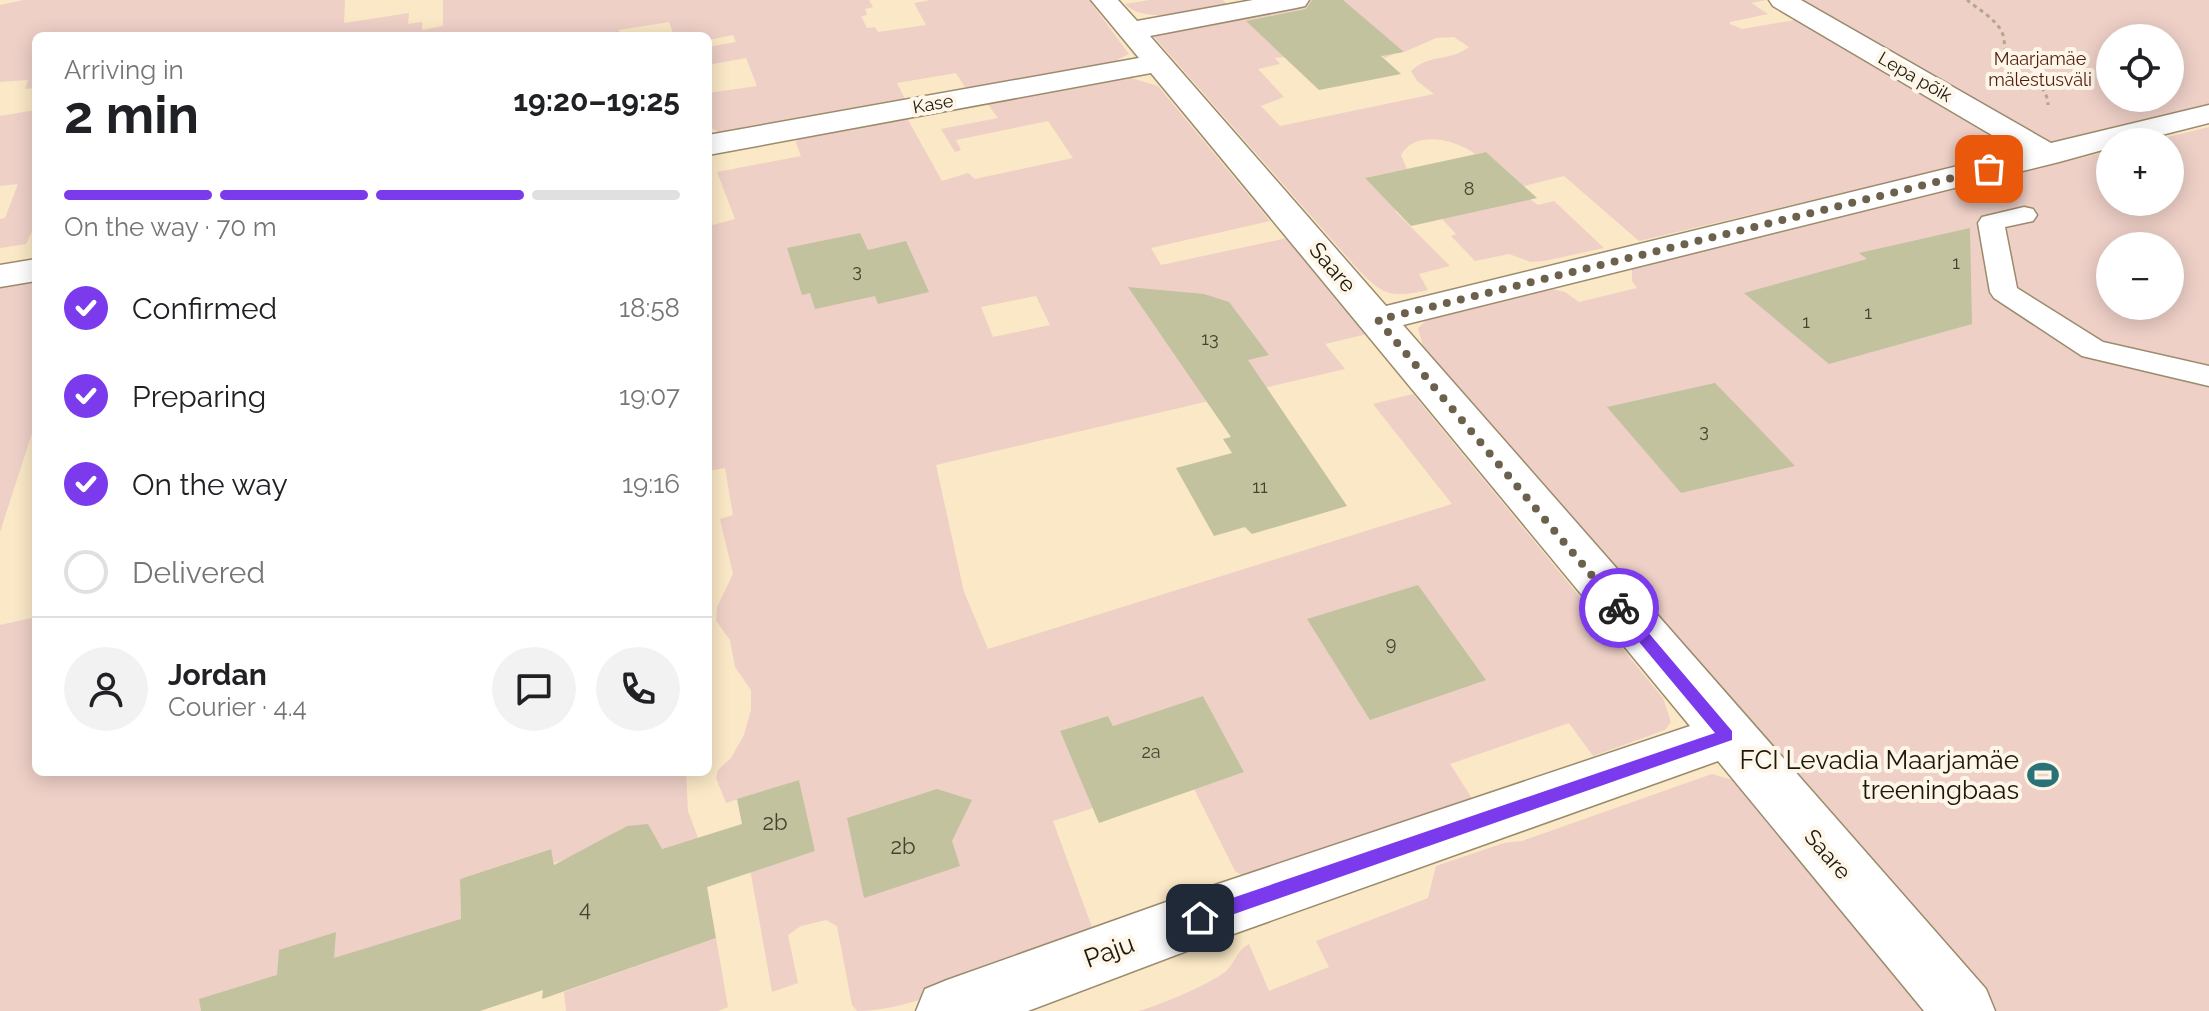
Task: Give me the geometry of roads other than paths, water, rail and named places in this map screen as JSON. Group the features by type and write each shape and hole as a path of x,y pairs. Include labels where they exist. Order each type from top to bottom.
{"street":[{"name":"Kase","path":"712,144 1131,31 1296,0"},
{"name":"Lepa põik","path":"1782,0 2048,155"},
{"name":"Saare","path":"1131,31 1726,736 1964,1011"},
{"path":"1378,320 2209,114"},
{"path":"0,276 32,271"},
{"name":"Paju","path":"947,1011 1200,918 1726,736"}],"lane":[{"path":"2024,215 1991,223 2004,292 2093,349 2209,376"}],"place":[{"name":"FCI Levadia Maarjamäe treeningbaas","path":"2043,775"}],"park label":[{"name":"Maarjamäe mälestusväli","path":"2040,69"}]}
